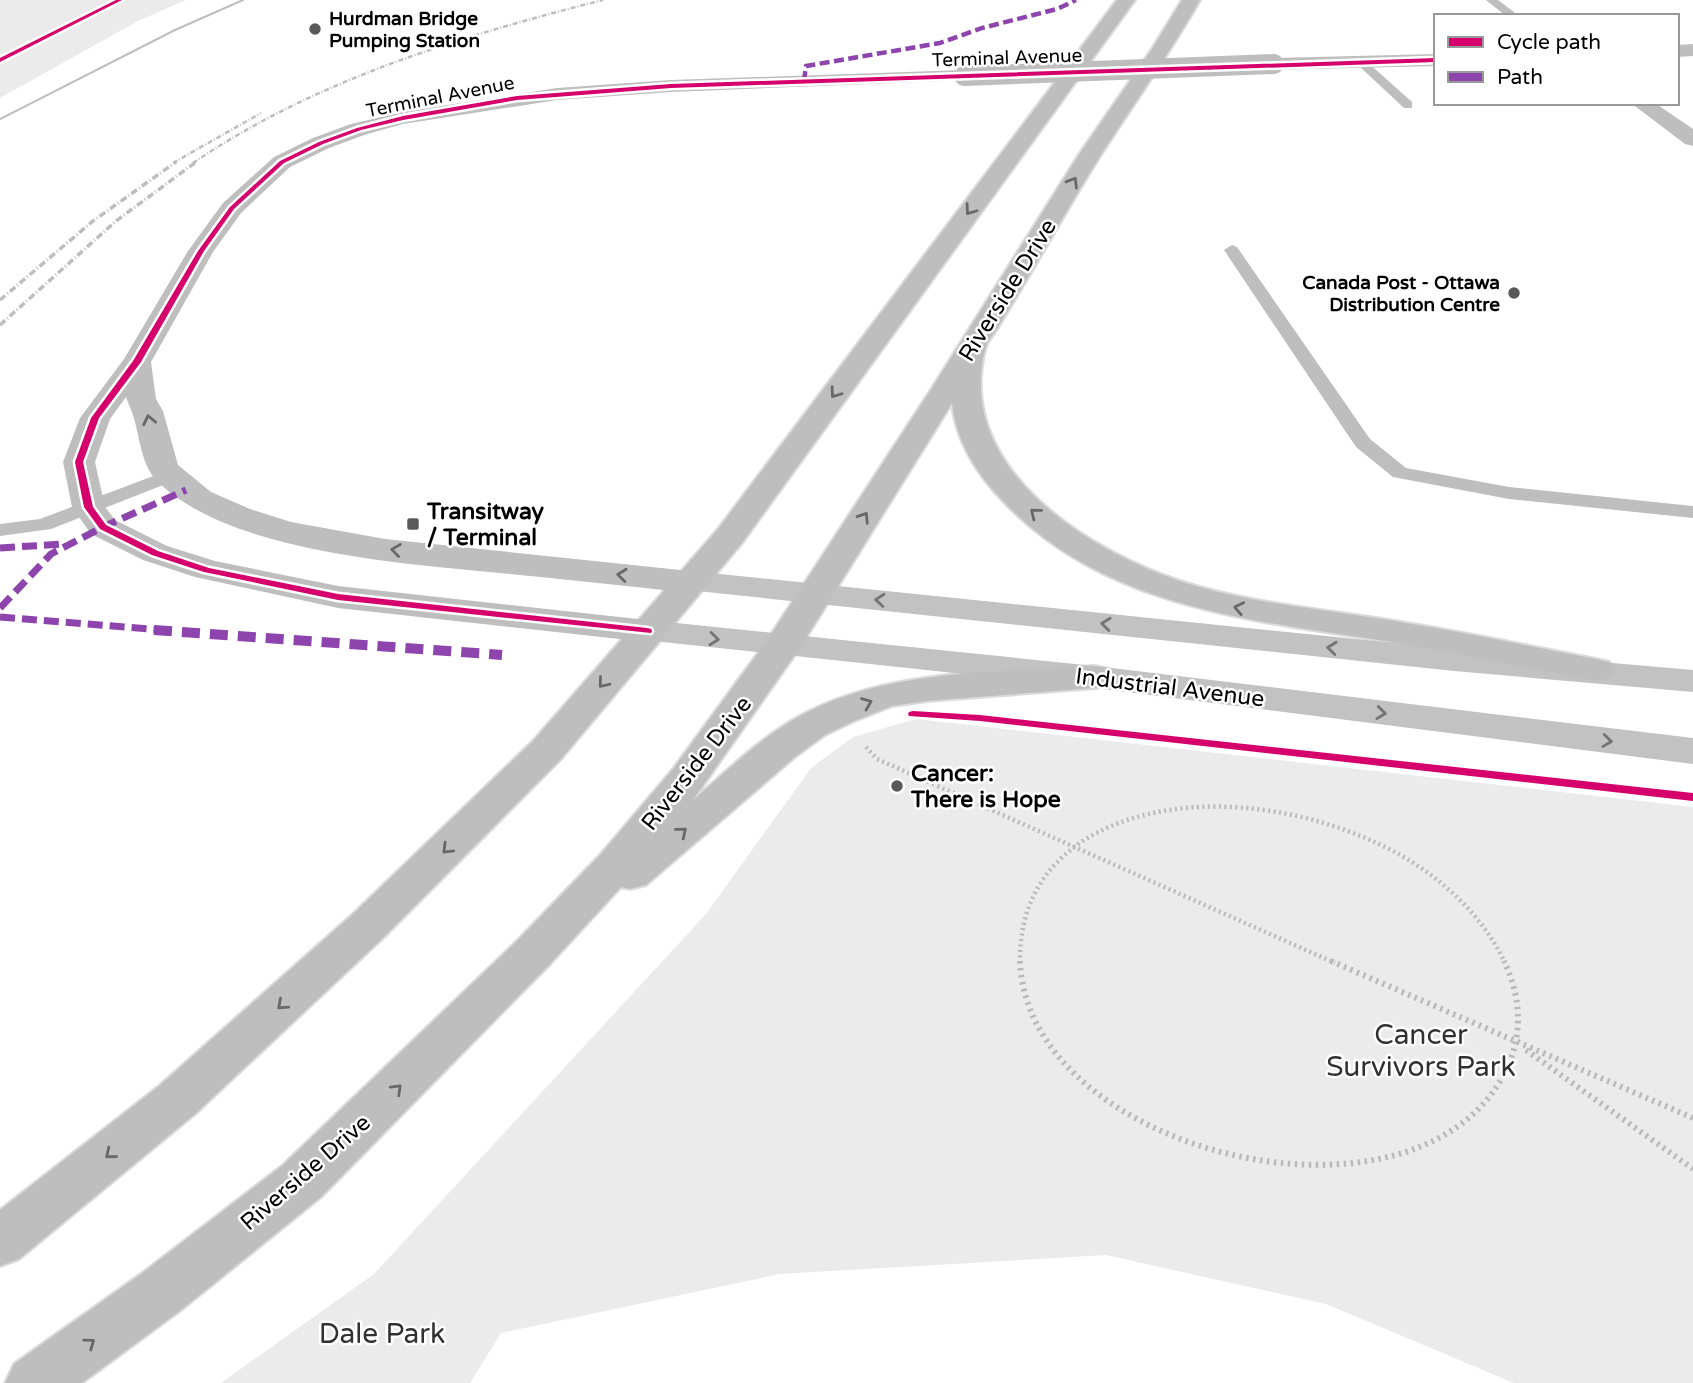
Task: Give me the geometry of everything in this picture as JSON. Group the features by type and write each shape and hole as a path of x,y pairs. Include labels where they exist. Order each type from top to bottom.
{"main road":[{"path":"0,1242 177,1100 369,925 547,750 730,536 1126,0"},
{"name":"Riverside Drive","path":"35,1383 161,1292 302,1181 534,952 615,866 688,778 782,646 1089,156 1162,49 1191,0"},
{"name":"Terminal Avenue","path":"89,507 79,462 95,418 137,362 201,251 232,208 282,162 321,143 359,129 477,104 569,93 671,86 1434,60"},
{"path":"1644,105 1693,139"},
{"path":"973,345 967,378 967,401 972,430 984,456 1010,492 1032,512 1071,541 1115,566 1172,590 1236,607 1378,629 1595,670"},
{"path":"137,362 141,398 149,415 159,459 169,476 186,490 218,508 259,523 323,538 435,556 1454,660 1595,670 1693,681"},
{"path":"89,507 103,527 155,553 207,570 268,584 338,597 417,607 647,631"},
{"name":"Industrial Avenue","path":"647,631 1094,677 1693,751"},
{"path":"534,952 811,726 894,695 927,689 1094,677"}],"lane":[{"path":"1490,0 1511,14"},
{"path":"1362,63 1408,105"},
{"path":"1232,250 1363,443 1401,473 1509,493 1693,512"},
{"path":"0,530 44,525 169,476"}],"path":[{"path":"862,742 877,759 1517,1044 1693,1118"},
{"path":"1198,807 1238,807 1315,819 1371,840 1414,863 1442,883 1488,932 1503,958 1514,986 1518,1012 1517,1044 1492,1096 1442,1138 1369,1162 1295,1166 1241,1158 1196,1146 1150,1125 1112,1104 1078,1074 1053,1046 1032,1013 1022,983 1018,952 1021,923 1032,894 1048,872 1074,847 1127,821 1198,807"},
{"path":"1517,1044 1693,1169"}],"green space":[{"path":"0,0 186,0 138,21 0,98"},
{"name":"Cancer Survivors Park","path":"916,719 1693,807 1693,1383 1514,1383 1326,1304 1106,1255 780,1274 501,1333 470,1383 221,1383 374,1274 706,914 811,768 853,737"}],"tram line":[{"path":"0,119 175,30 243,0"}],"railway":[{"path":"193,163 240,134 339,84 496,29 603,0"},
{"path":"173,163 261,113"},
{"path":"0,300 93,221 176,162"},
{"path":"0,325 116,221 196,162"}],"marked path":[{"path":"804,81 806,66 940,43 982,28 1057,9 1076,0"},
{"path":"0,608 51,554 103,527 186,490"},
{"path":"0,548 63,544"},
{"path":"0,617 406,650 502,655"}],"cycle path":[{"path":"0,60 120,0"},
{"path":"647,631 338,597 207,570 155,553 103,527 89,507 79,462 95,418 137,362 201,251 232,208 282,162 321,143 359,129 403,118 517,98 671,86 1434,60"},
{"path":"913,714 980,718 1693,797"}],"place":[{"name":"Hurdman Bridge Pumping Station","path":"315,29"},
{"name":"Canada Post - Ottawa Distribution Centre","path":"1514,293"},
{"name":"Transitway / Terminal","path":"413,524"},
{"name":"Cancer: There is Hope","path":"897,786"}],"park label":[{"name":"Dale Park","path":"382,1333"}]}
